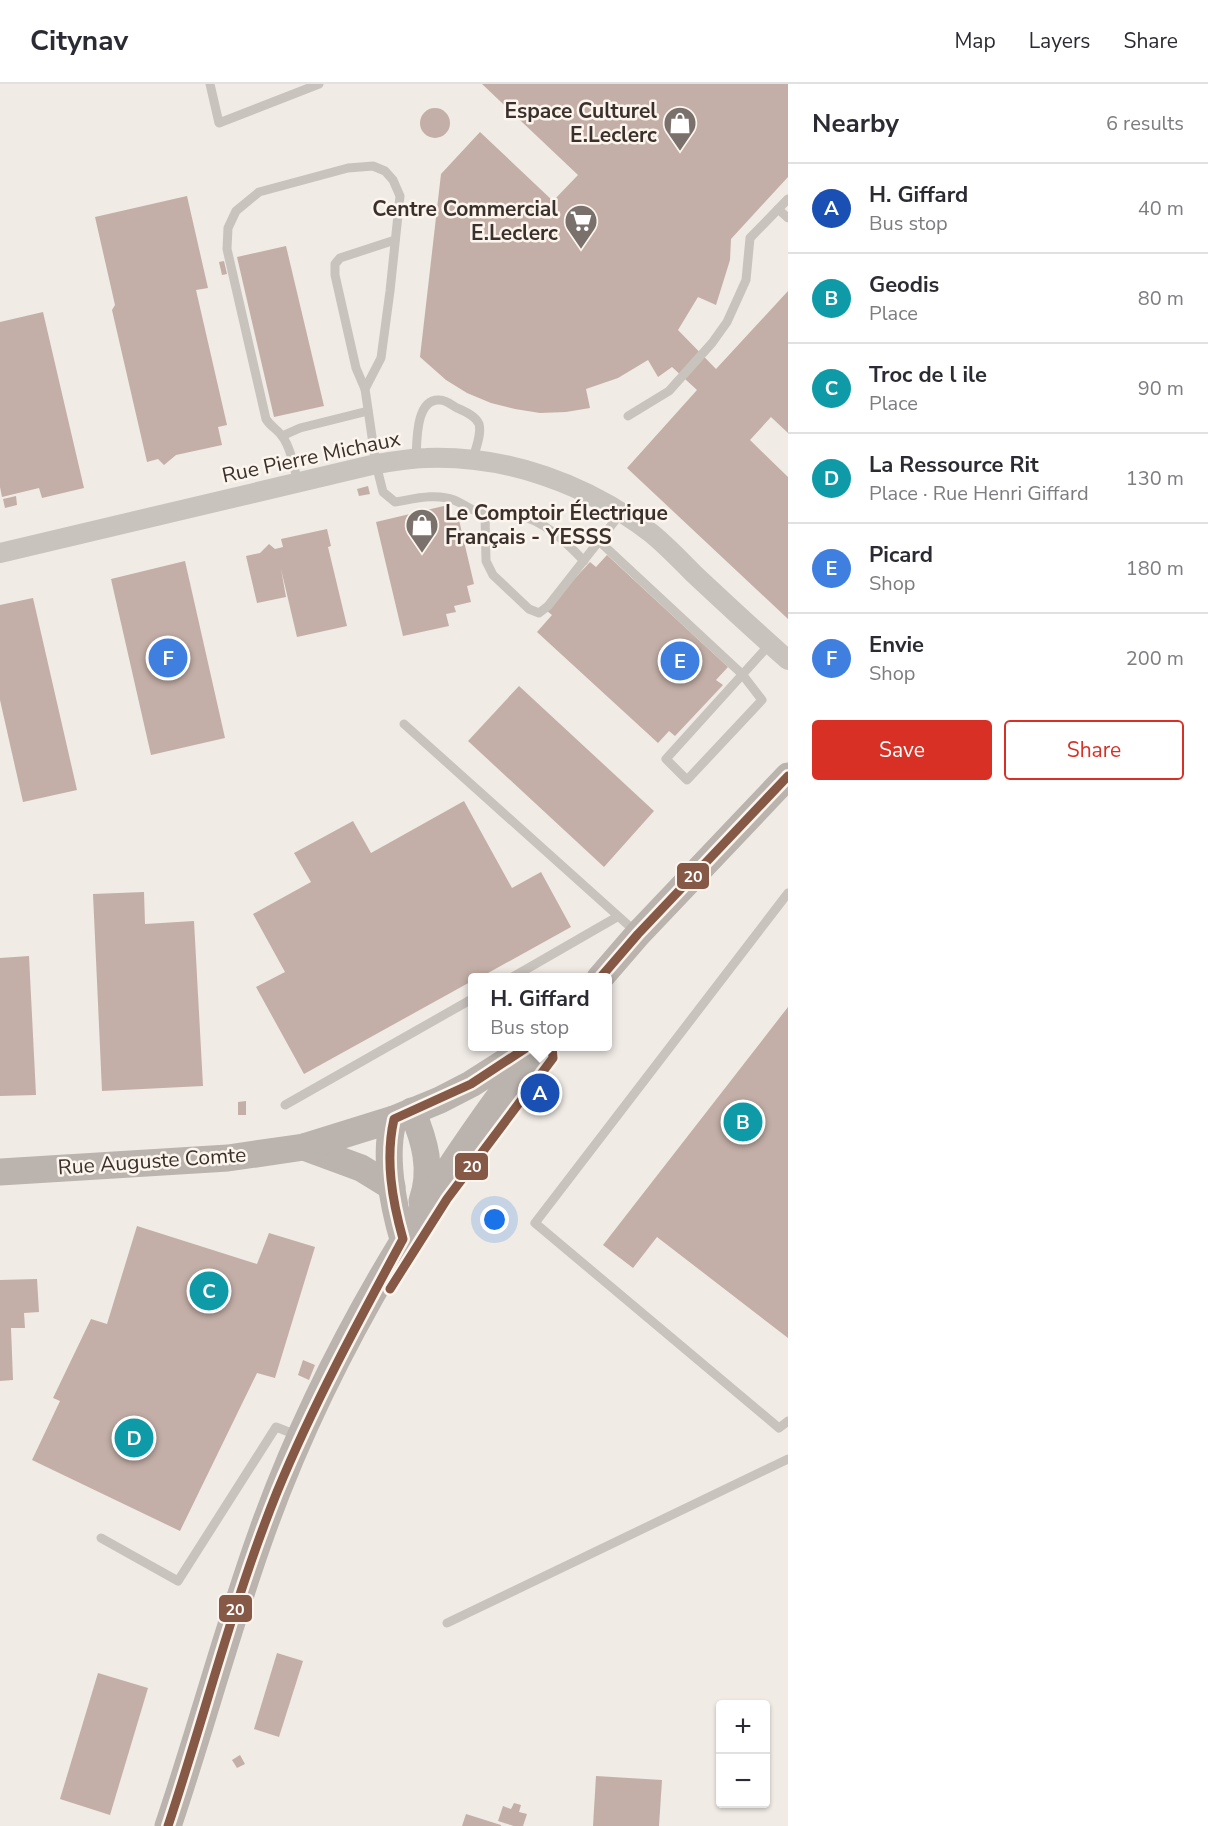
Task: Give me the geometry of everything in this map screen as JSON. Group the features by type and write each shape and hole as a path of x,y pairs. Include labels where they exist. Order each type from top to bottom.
{"street":[{"name":"Rue Pierre Michaux","path":"0,553 376,464 425,458 510,465 548,476 582,490 652,534 788,660"},
{"path":"604,973 638,934 788,776"},
{"name":"Rue Auguste Comte","path":"0,1172 228,1158 304,1147 403,1115 471,1084 524,1051"},
{"path":"169,1823 262,1532 290,1462 338,1356 408,1230 472,1133 536,1051"},
{"path":"403,1115 390,1153 394,1208 408,1230"},
{"path":"403,1115 424,1142 428,1164 426,1190 408,1230"},
{"path":"304,1147 361,1168 392,1187"}],"lane":[{"path":"210,84 219,123 319,84"},
{"path":"298,483 282,436 271,427 266,419 227,249 228,228 236,211 259,192 348,168 373,166 385,171 393,180 400,196 381,358 365,389"},
{"path":"628,416 669,391 727,322 746,280 750,238 788,199"},
{"path":"778,209 788,218"},
{"path":"395,240 340,258 335,264 335,275 356,368 365,389 382,492 395,502 435,496 452,500 484,514 519,515 544,526 561,537 584,561"},
{"path":"416,459 418,425 422,412 437,399 444,400 473,416 479,422 480,430 472,461"},
{"path":"282,436 300,428 368,411"},
{"path":"484,514 486,561 493,575 529,609 539,613 548,606 621,513"},
{"path":"600,542 742,674 762,700 687,780 666,759 742,674 770,644"},
{"path":"404,724 638,934"},
{"path":"788,893 535,1223 778,1428 788,1421"},
{"path":"520,973 617,917"},
{"path":"285,1105 468,1001"},
{"path":"384,1300 433,1219 491,1138 553,1058 552,1051"},
{"path":"290,1462 298,1457 305,1446 361,1340"},
{"path":"101,1538 178,1581 276,1427 302,1437"},
{"path":"447,1623 788,1459"}],"building":[{"name":"Centre Commercial E.Leclerc","path":"482,84 788,84 788,177 731,239 730,260 716,305 698,297 678,330 716,369 788,291 788,433 771,417 750,440 788,477 788,619 627,468 697,390 672,367 658,377 648,360 618,378 586,389 590,408 540,413 491,403 467,393 446,380 420,357 441,174 480,132 553,201 578,175"},
{"path":"435,108 446,112 450,123 446,134 435,138 424,134 420,123 424,112"},
{"path":"187,196 208,288 196,290 227,425 218,427 222,445 176,455 164,465 158,459 147,462 112,310 115,305 95,217"},
{"path":"286,246 324,406 274,417 237,257"},
{"path":"224,261 227,274 222,275 219,262"},
{"path":"43,312 84,488 42,498 39,488 2,497 0,487 0,322"},
{"path":"368,486 370,494 359,496 357,489"},
{"path":"16,496 17,505 5,508 3,499"},
{"name":"Le Comptoir Électrique Français - YESSS","path":"448,505 452,522 459,520 474,584 467,586 471,602 454,606 456,612 446,614 449,626 403,636 376,522"},
{"path":"327,529 331,546 328,547 347,626 297,637 281,569 286,597 257,603 246,556 260,553 269,544 275,549 283,547 281,539"},
{"path":"607,555 728,667 716,680 723,685 675,736 669,731 658,743 537,632 552,615 546,610 590,562 596,567"},
{"path":"185,561 225,738 151,755 111,579"},
{"path":"33,598 77,790 23,802 0,700 0,605"},
{"path":"519,686 654,811 604,867 468,741"},
{"path":"464,801 512,888 541,872 571,927 488,973 468,973 468,983 304,1074 256,987 285,972 253,914 311,882 294,853 353,821 371,853"},
{"path":"144,892 145,924 194,921 203,1086 102,1091 93,894"},
{"path":"29,956 36,1095 0,1096 0,958"},
{"path":"788,1007 788,1338 657,1237 633,1268 603,1245"},
{"path":"246,1101 246,1115 238,1115 238,1102"},
{"path":"137,1226 257,1264 269,1233 315,1247 275,1378 257,1373 180,1531 32,1460 60,1401 53,1398 91,1319 107,1324"},
{"path":"37,1279 39,1312 24,1313 25,1328 11,1328 13,1380 0,1381 0,1280"},
{"path":"303,1360 315,1365 309,1380 298,1375"},
{"path":"277,1653 303,1661 279,1737 254,1729"},
{"path":"98,1673 148,1688 110,1815 60,1799"},
{"path":"240,1755 245,1764 237,1768 232,1760"},
{"path":"596,1776 662,1780 659,1826 593,1826"},
{"path":"514,1803 521,1805 519,1812 527,1814 523,1826 498,1821 503,1806 511,1809"},
{"path":"466,1814 501,1825 501,1826 462,1826"}],"transit line":[{"name":"20","path":"604,973 638,934 788,776"},
{"name":"20","path":"168,1826 233,1616 277,1492 321,1396 403,1239 391,1179 390,1149 394,1119 471,1084 521,1051"},
{"name":"20","path":"390,1289 447,1199 553,1058 552,1051"}],"place":[{"name":"Espace Culturel E.Leclerc","path":"680,152"},
{"name":"Centre Commercial E.Leclerc","path":"581,250"},
{"name":"Le Comptoir Électrique Français - YESSS","path":"422,554"},
{"name":"Envie","path":"168,658"},
{"name":"Picard","path":"680,661"},
{"name":"H. Giffard","path":"540,1093"},
{"name":"Geodis","path":"743,1122"},
{"name":"Troc de l ile","path":"209,1291"},
{"name":"La Ressource Rit","path":"134,1438"}]}
